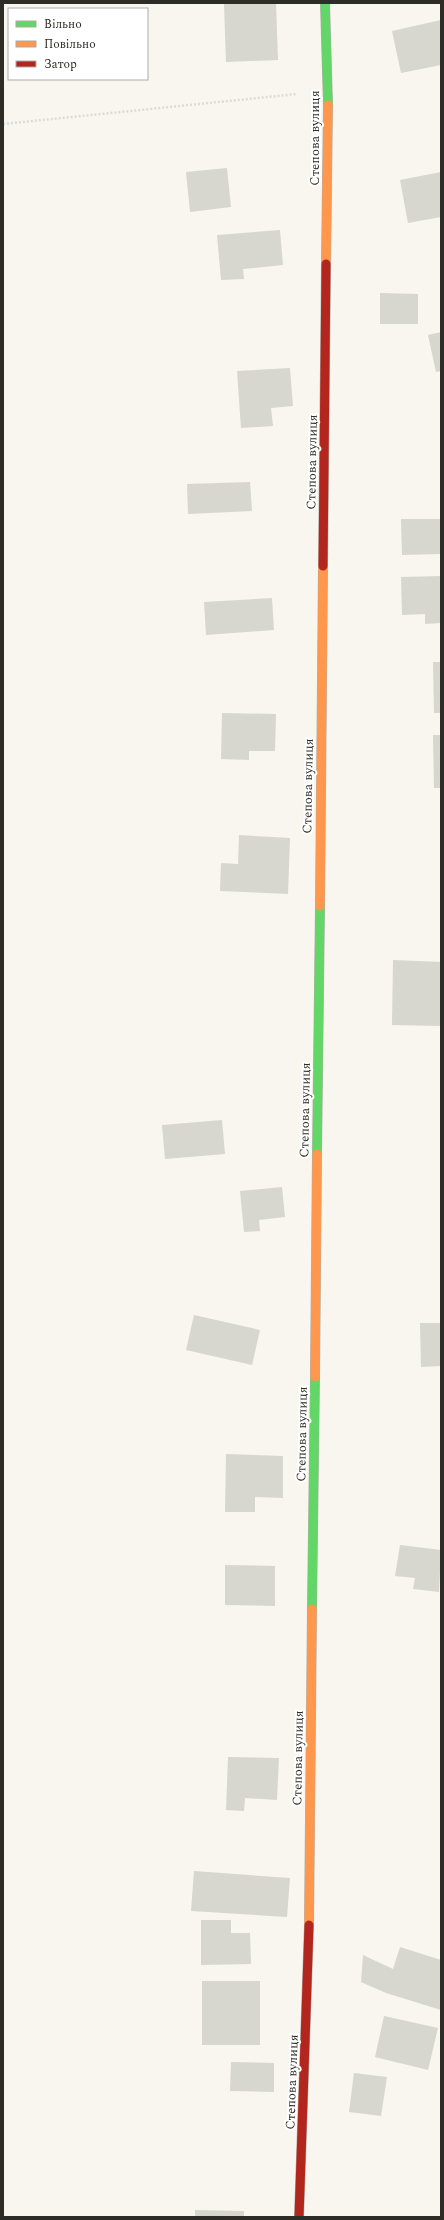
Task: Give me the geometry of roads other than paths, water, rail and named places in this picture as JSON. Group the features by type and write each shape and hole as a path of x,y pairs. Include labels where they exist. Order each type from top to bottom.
{"street":[{"name":"Степова вулиця","path":"300,2217 309,1922 328,91 325,3"}]}
